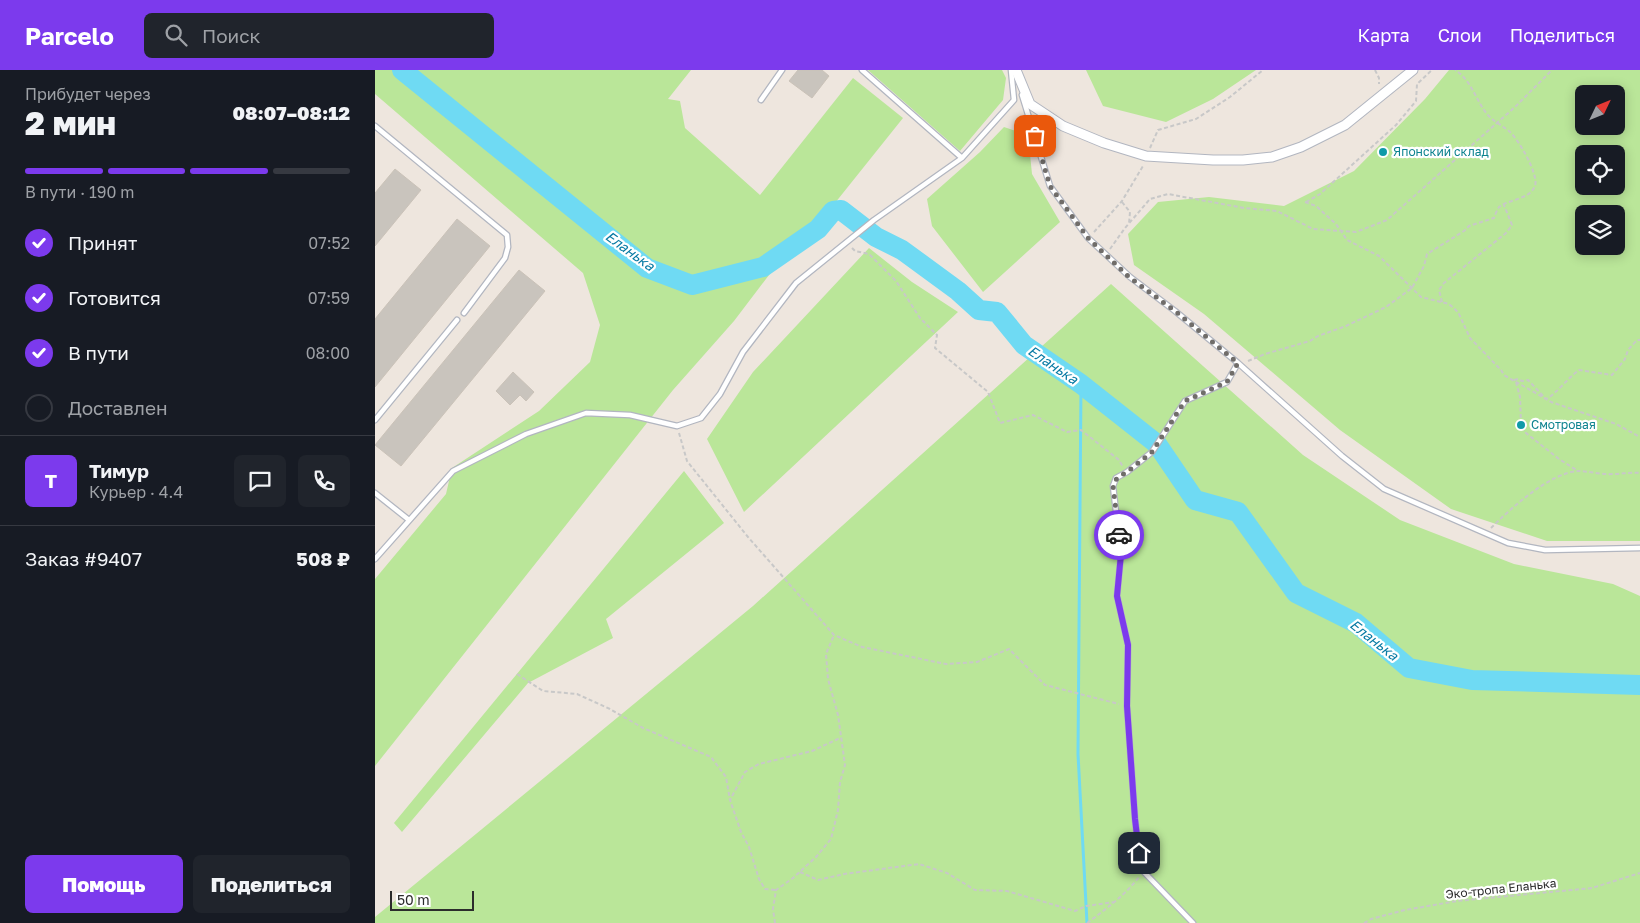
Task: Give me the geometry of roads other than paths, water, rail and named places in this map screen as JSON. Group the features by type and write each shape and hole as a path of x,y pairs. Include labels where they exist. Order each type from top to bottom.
{"street":[{"path":"1014,70 1030,104 1063,126 1104,143 1146,156 1213,160 1243,160 1272,157 1301,147 1345,126 1413,70"}],"lane":[{"path":"761,100 782,70"},
{"path":"862,70 962,158"},
{"path":"375,559 453,471 526,434 586,413 630,415 677,426 701,418 720,394 743,352 796,283 874,220 962,158 1014,100 1014,70"},
{"path":"1014,70 1050,186 1088,238 1129,277 1175,311 1238,363 1342,456 1384,489 1508,543 1545,550 1640,548"},
{"path":"375,126 507,234 508,247 505,258 463,313"},
{"path":"375,420 457,320"},
{"path":"1193,923 1143,871 1139,853 1127,706 1128,645 1117,596 1121,554 1113,486 1117,478 1152,452 1185,401 1227,382 1238,363"},
{"path":"375,494 409,520"}],"waterway":[{"name":"Еланька","path":"402,70 647,268 692,285 763,267 818,229 833,211 841,210 876,237 902,250 958,291 979,310 997,312 1024,345 1081,384 1157,444 1195,500 1238,512 1296,593 1356,623 1409,668 1472,680 1640,685"},
{"path":"1081,384 1078,754 1087,923"}],"place":[{"name":"Японский склад","path":"1383,152"},
{"name":"Смотровая","path":"1521,425"}]}
